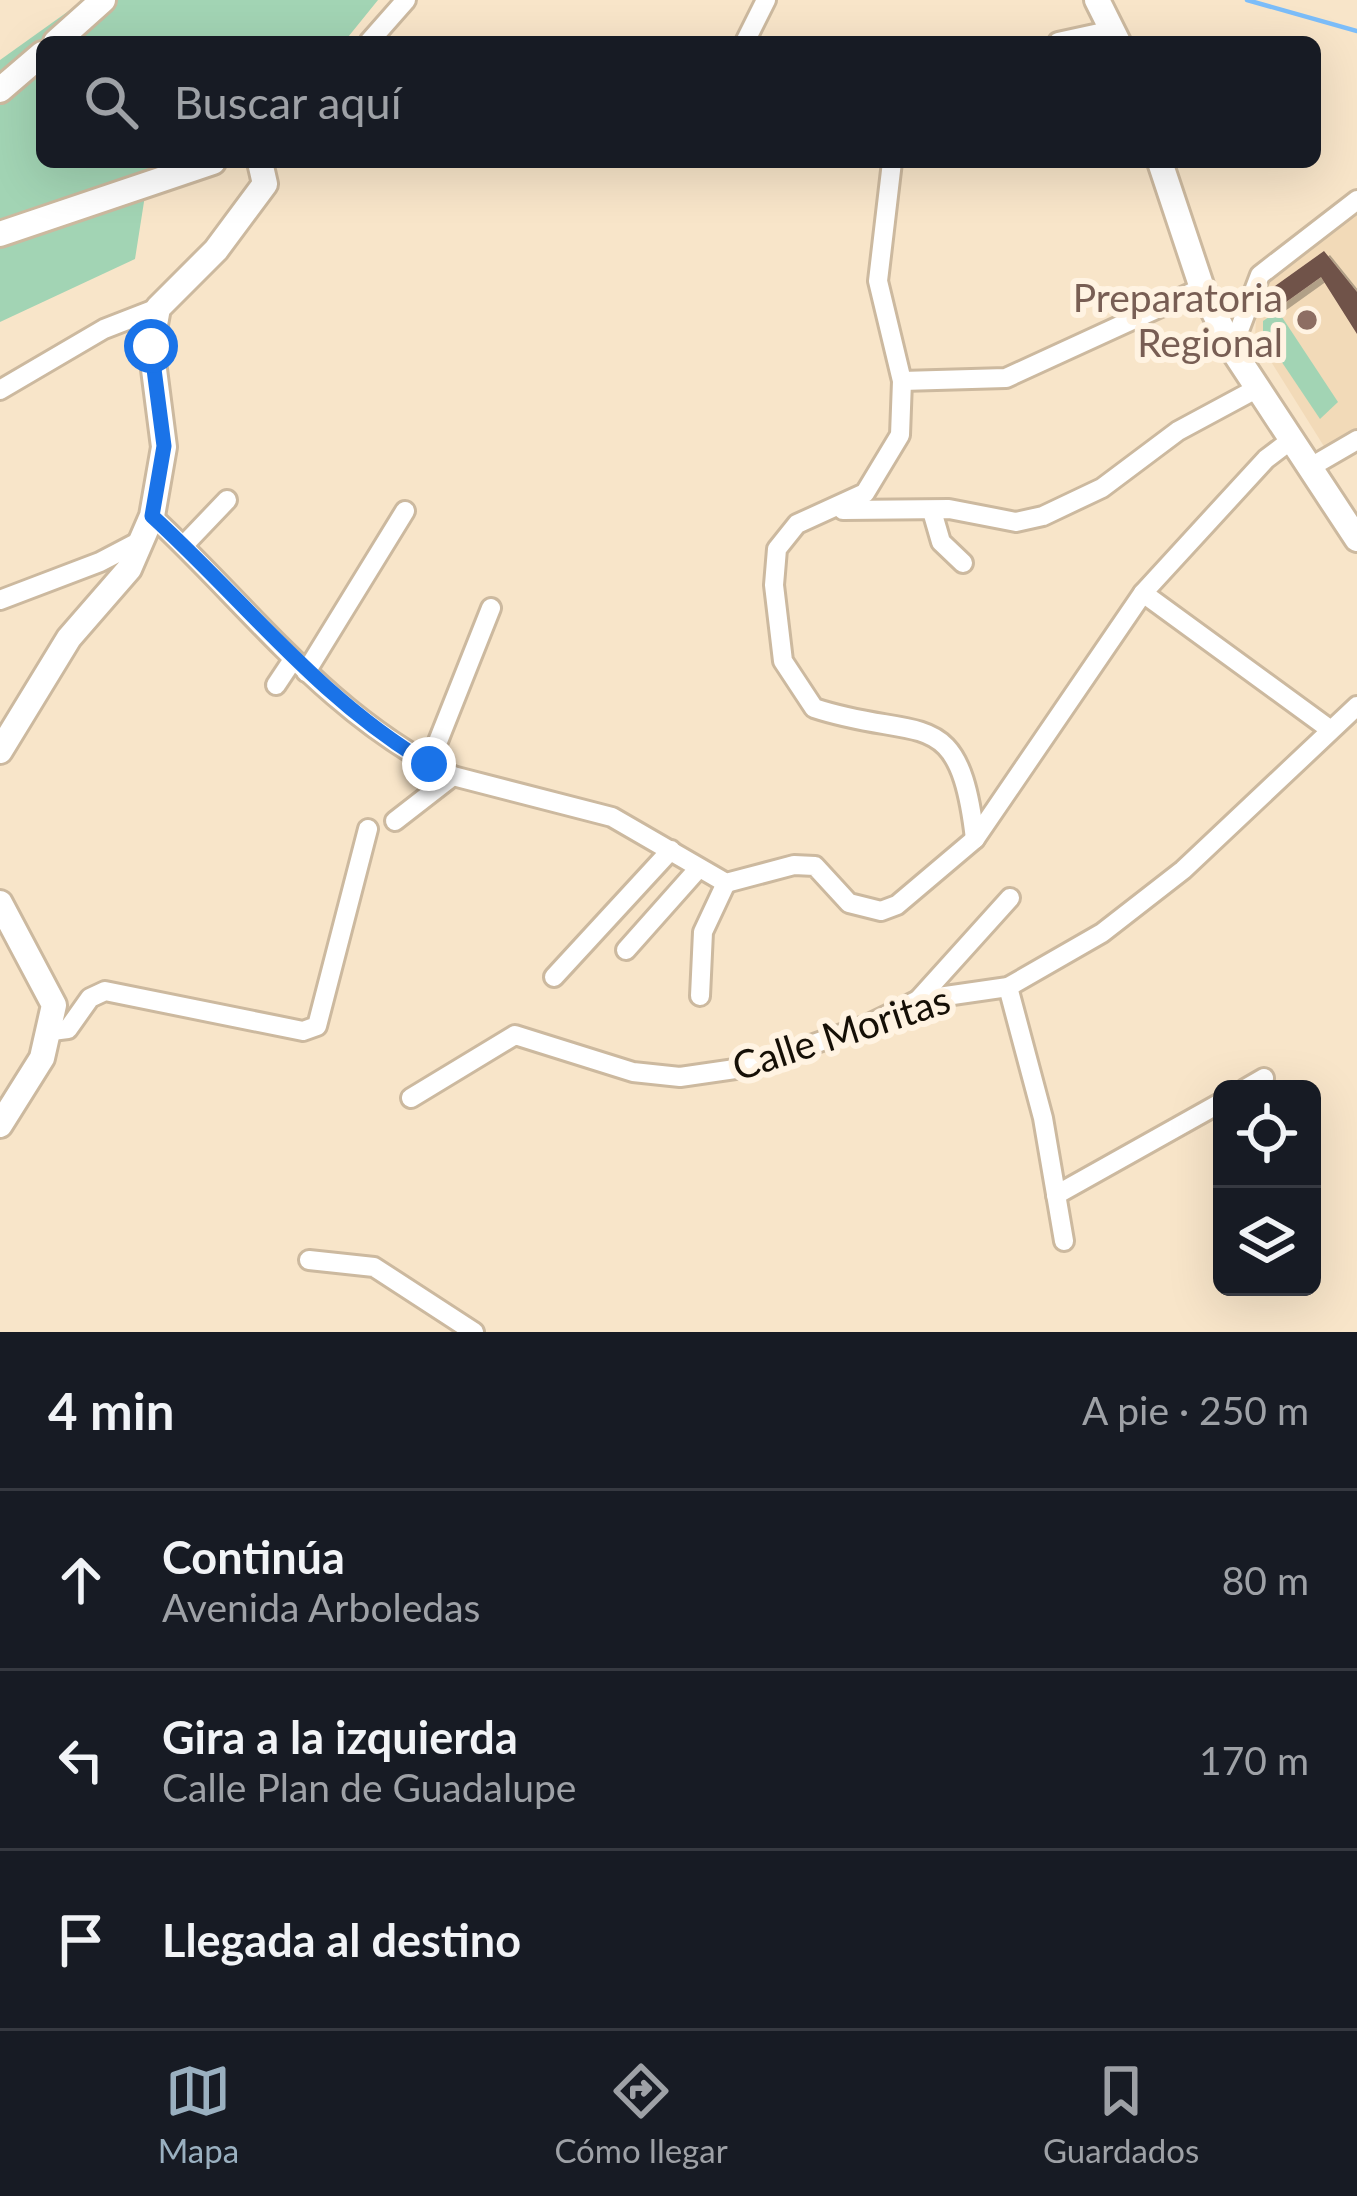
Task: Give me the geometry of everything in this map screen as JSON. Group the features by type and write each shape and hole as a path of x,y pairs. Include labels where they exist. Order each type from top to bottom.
{"main road":[{"path":"63,36 103,0"},
{"path":"1097,0 1116,36"},
{"path":"0,90 36,59"},
{"path":"0,234 195,168"},
{"path":"0,751 69,638 129,568 147,528 164,446 151,346 158,308 217,250 265,184 261,168"},
{"path":"1162,168 1202,288 1232,349 1357,539"},
{"path":"0,903 51,994 52,1031 42,1058 0,1125"}],"street":[{"path":"374,36 406,0"},
{"path":"750,36 766,0"},
{"path":"891,168 878,281 902,381 900,435 881,474 855,501 797,524 777,549 774,585 783,661 814,708 930,732 952,748 964,770 975,839"},
{"path":"1232,349 1260,275 1357,200"},
{"path":"902,381 1006,378 1202,288"},
{"path":"0,390 104,328 158,308"},
{"path":"832,510 960,509 1016,522 1043,516 1102,488 1178,431 1256,389"},
{"path":"0,599 100,562 147,528 184,545 299,666 373,728 429,764 453,776 596,812 726,884 806,863 815,866 857,908 881,911 897,905 975,839 1143,593 1266,459 1291,440"},
{"path":"1310,468 1357,440"},
{"path":"184,545 227,500"},
{"path":"276,685 299,666 405,511"},
{"path":"932,511 941,542 964,563"},
{"path":"1143,593 1328,728"},
{"path":"429,764 491,608"},
{"path":"1064,1241 1042,1118 1007,987 1102,933 1183,870 1328,728 1357,706"},
{"path":"394,821 453,776"},
{"path":"52,1031 68,1029 89,998 105,991 303,1031 317,1026 368,829"},
{"path":"554,977 671,850"},
{"path":"626,950 698,868"},
{"path":"700,996 704,932 726,884"},
{"path":"918,1000 1010,898"},
{"name":"Calle Moritas","path":"411,1098 515,1035 633,1072 680,1077 749,1067 867,1025 918,1000 1007,987"},
{"path":"1056,1196 1213,1107"},
{"path":"309,1260 374,1267 474,1332"}],"shaded area":[{"name":"Preparatoria Regional","path":"1357,213 1357,430 1325,448 1255,336 1257,303 1265,282"}],"green space":[{"path":"84,0 378,0 349,36 36,36 36,168 154,168 149,170 135,259 0,322 0,60"},
{"path":"1278,311 1338,402 1320,419 1263,334 1263,321"}],"building":[{"path":"1324,251 1357,292 1357,334 1321,277 1279,307 1268,291"}],"waterway":[{"path":"1247,0 1357,31"}],"place":[{"name":"Preparatoria Regional","path":"1307,320"}],"route":[{"path":"151,346 164,446 152,516 292,661 359,718 429,764"}]}
